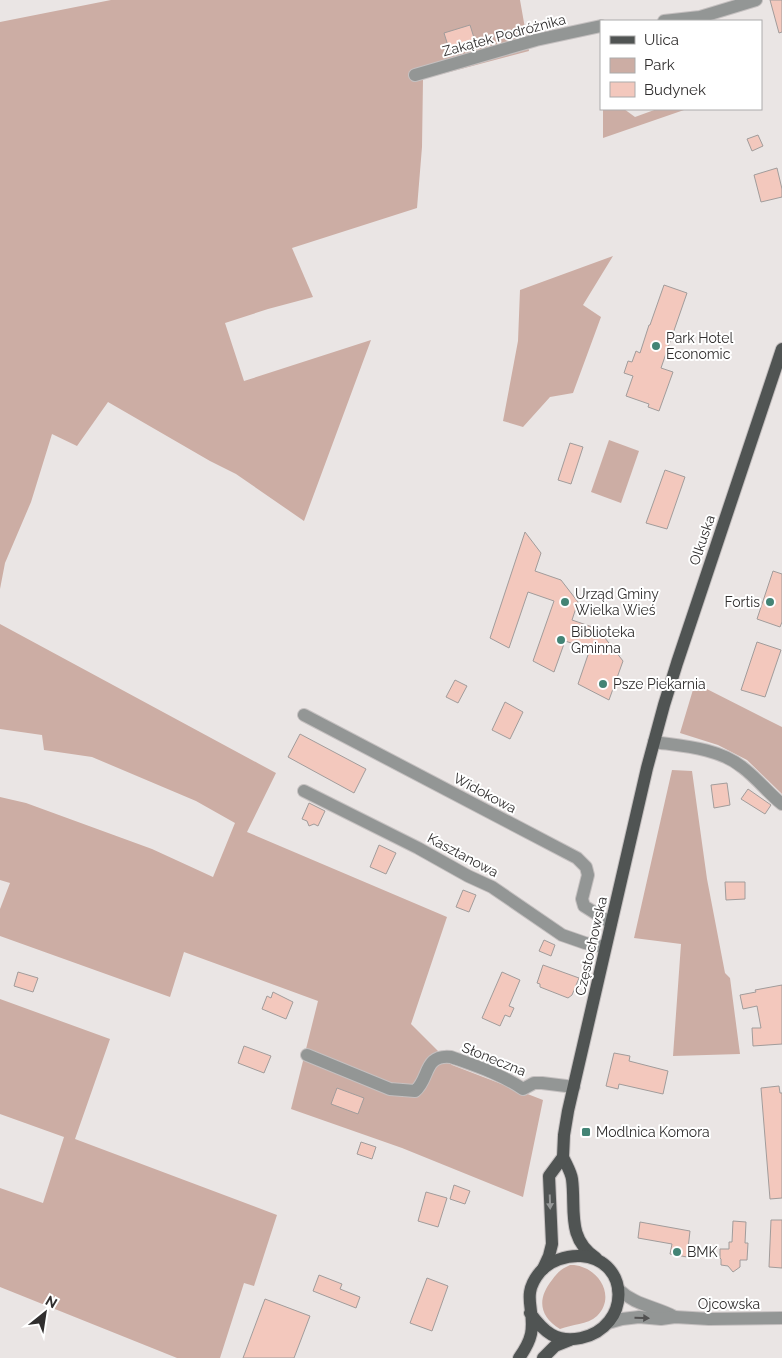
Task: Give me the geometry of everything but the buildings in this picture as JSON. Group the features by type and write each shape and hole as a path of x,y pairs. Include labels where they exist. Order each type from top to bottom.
{"main road":[{"name":"Olkuska","path":"654,742 677,663 782,348"},
{"name":"Częstochowska","path":"601,1261 586,1251 576,1233 572,1177 563,1157 566,1127 611,923 654,742"},
{"name":"Częstochowska","path":"543,1269 552,1244 549,1176 563,1157"},
{"path":"519,1358 531,1335 529,1301 531,1287 543,1269 570,1256 587,1257 601,1261 613,1275 618,1289 615,1312 608,1323 598,1332 555,1346 543,1358"},
{"path":"530,1313 542,1328 550,1334 564,1340 572,1340"}],"street":[{"path":"671,20 700,16 756,0"},
{"name":"Zakątek Podróżnika","path":"415,75 536,40 600,26"},
{"name":"Widokowa","path":"304,715 577,858 586,867 588,875 582,899 584,906 611,923"},
{"path":"654,742 712,752 733,760 750,773 782,804"},
{"name":"Kasztanowa","path":"304,790 492,887 562,935 585,943 606,947"},
{"name":"Słoneczna","path":"307,1055 390,1089 414,1091 419,1088 429,1065 434,1060 444,1056 492,1072 523,1089 534,1083 574,1087"},
{"name":"Ojcowska","path":"618,1289 641,1304 675,1317"},
{"name":"Ojcowska","path":"608,1323 631,1317 661,1319 675,1317 709,1320 782,1318"}],"green space":[{"path":"111,0 520,0 529,51 423,79 422,147 417,208 292,248 313,297 225,323 244,381 371,340 304,521 236,474 108,402 77,446 52,434 31,502 5,563 0,589 0,22"},
{"path":"603,110 625,110 635,117 654,110 684,110 603,138"},
{"path":"613,256 583,305 601,317 573,393 550,397 523,427 503,421 518,341 520,290"},
{"path":"609,440 639,451 621,503 591,492"},
{"path":"0,624 276,773 247,832 447,917 411,1024 452,1065 543,1100 523,1197 402,1148 291,1109 318,1001 184,952 170,997 0,936 0,909 10,883 0,880 0,797 26,803 152,849 213,877 235,823 196,801 92,757 44,750 42,735 0,729"},
{"path":"695,683 782,727 782,794 747,760 718,745 680,733"},
{"path":"672,770 692,771 707,879 725,973 730,978 740,1054 673,1056 681,944 634,938"},
{"path":"0,999 110,1039 75,1139 277,1215 254,1286 244,1283 220,1358 177,1358 0,1287 0,1188 43,1203 64,1137 0,1114"},
{"path":"570,1265 579,1266 596,1275 605,1290 605,1299 603,1308 593,1319 560,1329 544,1313 542,1300 547,1287 558,1273"}],"place":[{"name":"Park Hotel Economic","path":"656,346"},
{"name":"Urząd Gminy Wielka Wieś","path":"565,602"},
{"name":"Fortis","path":"770,602"},
{"name":"Biblioteka Gminna","path":"561,640"},
{"name":"Psze Piekarnia","path":"603,684"},
{"name":"Modlnica Komora","path":"586,1132"},
{"name":"BMK","path":"677,1252"}]}
